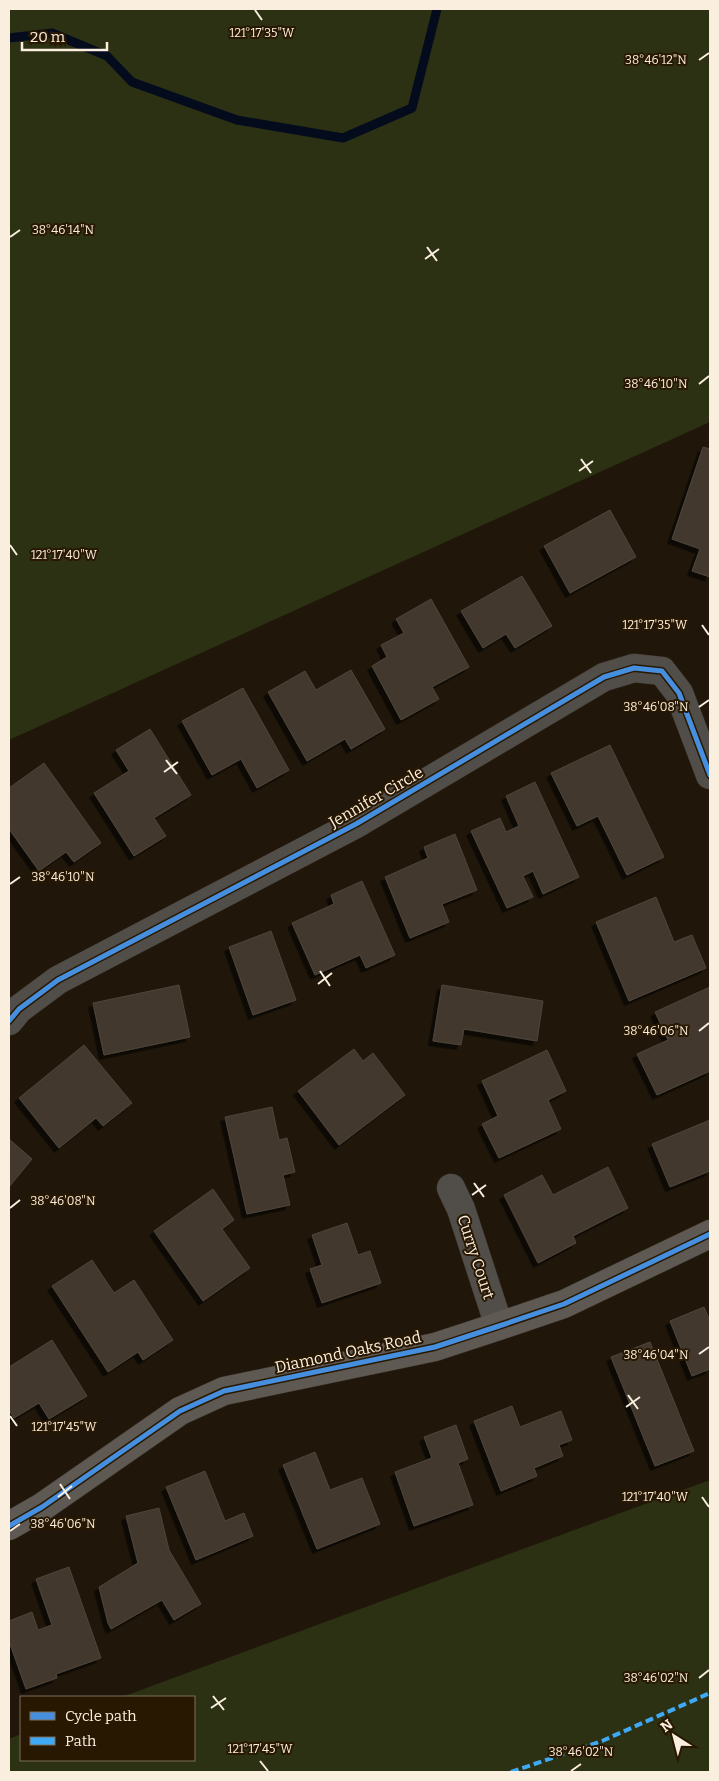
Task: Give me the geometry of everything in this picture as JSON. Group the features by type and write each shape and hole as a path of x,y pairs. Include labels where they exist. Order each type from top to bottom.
{"street":[{"name":"Jennifer Circle","path":"9,1021 18,1009 58,980 356,824 604,678 634,668 662,671 680,693 710,775"},
{"name":"Curry Court","path":"451,1188 461,1209 499,1326"},
{"name":"Diamond Oaks Road","path":"9,1526 42,1507 180,1411 224,1391 435,1347 564,1304 710,1234"}],"green space":[{"path":"9,9 710,9 710,422 9,740"},
{"path":"710,1480 710,1772 9,1772 9,1739 20,1734 20,1761 195,1761 195,1696 125,1696"}],"building":[{"path":"703,447 710,449 710,577 692,571 700,549 672,539"},
{"path":"610,510 636,557 570,593 544,546"},
{"path":"522,576 552,626 515,648 506,634 483,648 461,611"},
{"path":"431,599 469,667 432,687 439,699 401,720 372,666 387,657 381,645 404,633 396,619"},
{"path":"351,670 385,729 351,749 345,739 307,761 268,692 305,671 316,690"},
{"path":"243,688 289,770 257,788 241,759 212,775 182,721"},
{"path":"150,729 191,795 154,818 166,836 134,856 94,793 129,771 116,750"},
{"path":"610,745 664,857 627,875 598,816 577,826 551,773"},
{"path":"44,763 101,843 74,862 66,852 39,871 9,829 9,788"},
{"path":"535,782 579,877 543,894 533,871 523,876 533,897 507,908 471,831 500,818 506,832 519,826 506,796"},
{"path":"455,834 477,890 442,904 449,922 410,938 385,877 428,858 424,847"},
{"path":"362,881 395,955 366,968 360,955 315,975 292,923 334,904 331,895"},
{"path":"656,897 674,942 692,935 706,968 629,1001 596,922"},
{"path":"271,931 296,1000 253,1015 229,947"},
{"path":"179,985 190,1037 104,1055 93,1003"},
{"path":"442,985 543,1001 537,1041 464,1029 461,1045 433,1041"},
{"path":"710,987 710,1071 657,1095 637,1054 668,1040 655,1012"},
{"path":"84,1045 132,1103 103,1126 96,1118 59,1148 19,1098"},
{"path":"354,1049 363,1061 373,1053 405,1095 339,1145 298,1091"},
{"path":"547,1050 566,1091 548,1100 561,1129 499,1158 482,1124 498,1116 482,1081"},
{"path":"272,1107 279,1140 287,1138 295,1172 283,1175 290,1205 247,1214 225,1117"},
{"path":"710,1120 710,1171 670,1187 652,1144"},
{"path":"9,1139 32,1159 9,1187"},
{"path":"608,1167 628,1208 573,1236 576,1243 538,1263 504,1195 542,1175 553,1195"},
{"path":"213,1189 234,1220 222,1229 250,1268 203,1301 154,1231"},
{"path":"347,1223 358,1255 370,1251 381,1283 322,1303 310,1269 322,1265 312,1235"},
{"path":"92,1260 114,1293 134,1280 173,1340 143,1360 138,1352 108,1372 52,1286"},
{"path":"704,1307 710,1321 710,1369 692,1376 670,1321"},
{"path":"52,1340 87,1396 49,1419 39,1403 14,1418 9,1410 9,1367"},
{"path":"650,1342 694,1451 655,1466 611,1357"},
{"path":"512,1406 520,1427 561,1411 572,1440 559,1445 563,1456 534,1468 537,1476 501,1491 474,1421"},
{"path":"456,1425 468,1459 458,1463 473,1505 414,1526 395,1472 432,1458 424,1437"},
{"path":"315,1452 330,1490 362,1478 380,1524 317,1549 283,1465"},
{"path":"205,1471 225,1521 244,1513 253,1536 196,1560 166,1487"},
{"path":"159,1508 169,1550 201,1604 174,1620 162,1600 111,1629 99,1587 138,1563 126,1516"},
{"path":"69,1567 101,1658 56,1674 57,1678 26,1689 9,1641 9,1621 32,1612 38,1630 52,1625 36,1579"}],"waterway":[{"path":"9,38 52,33 107,56 132,82 237,120 343,138 412,108 437,9"}],"marked path":[{"path":"511,1772 602,1741 710,1693"}],"cycle path":[{"path":"9,1021 19,1009 58,980 356,824 604,677 634,668 662,671 679,693 710,775"},
{"path":"9,1526 42,1507 180,1411 224,1391 435,1347 564,1304 710,1234"}]}
